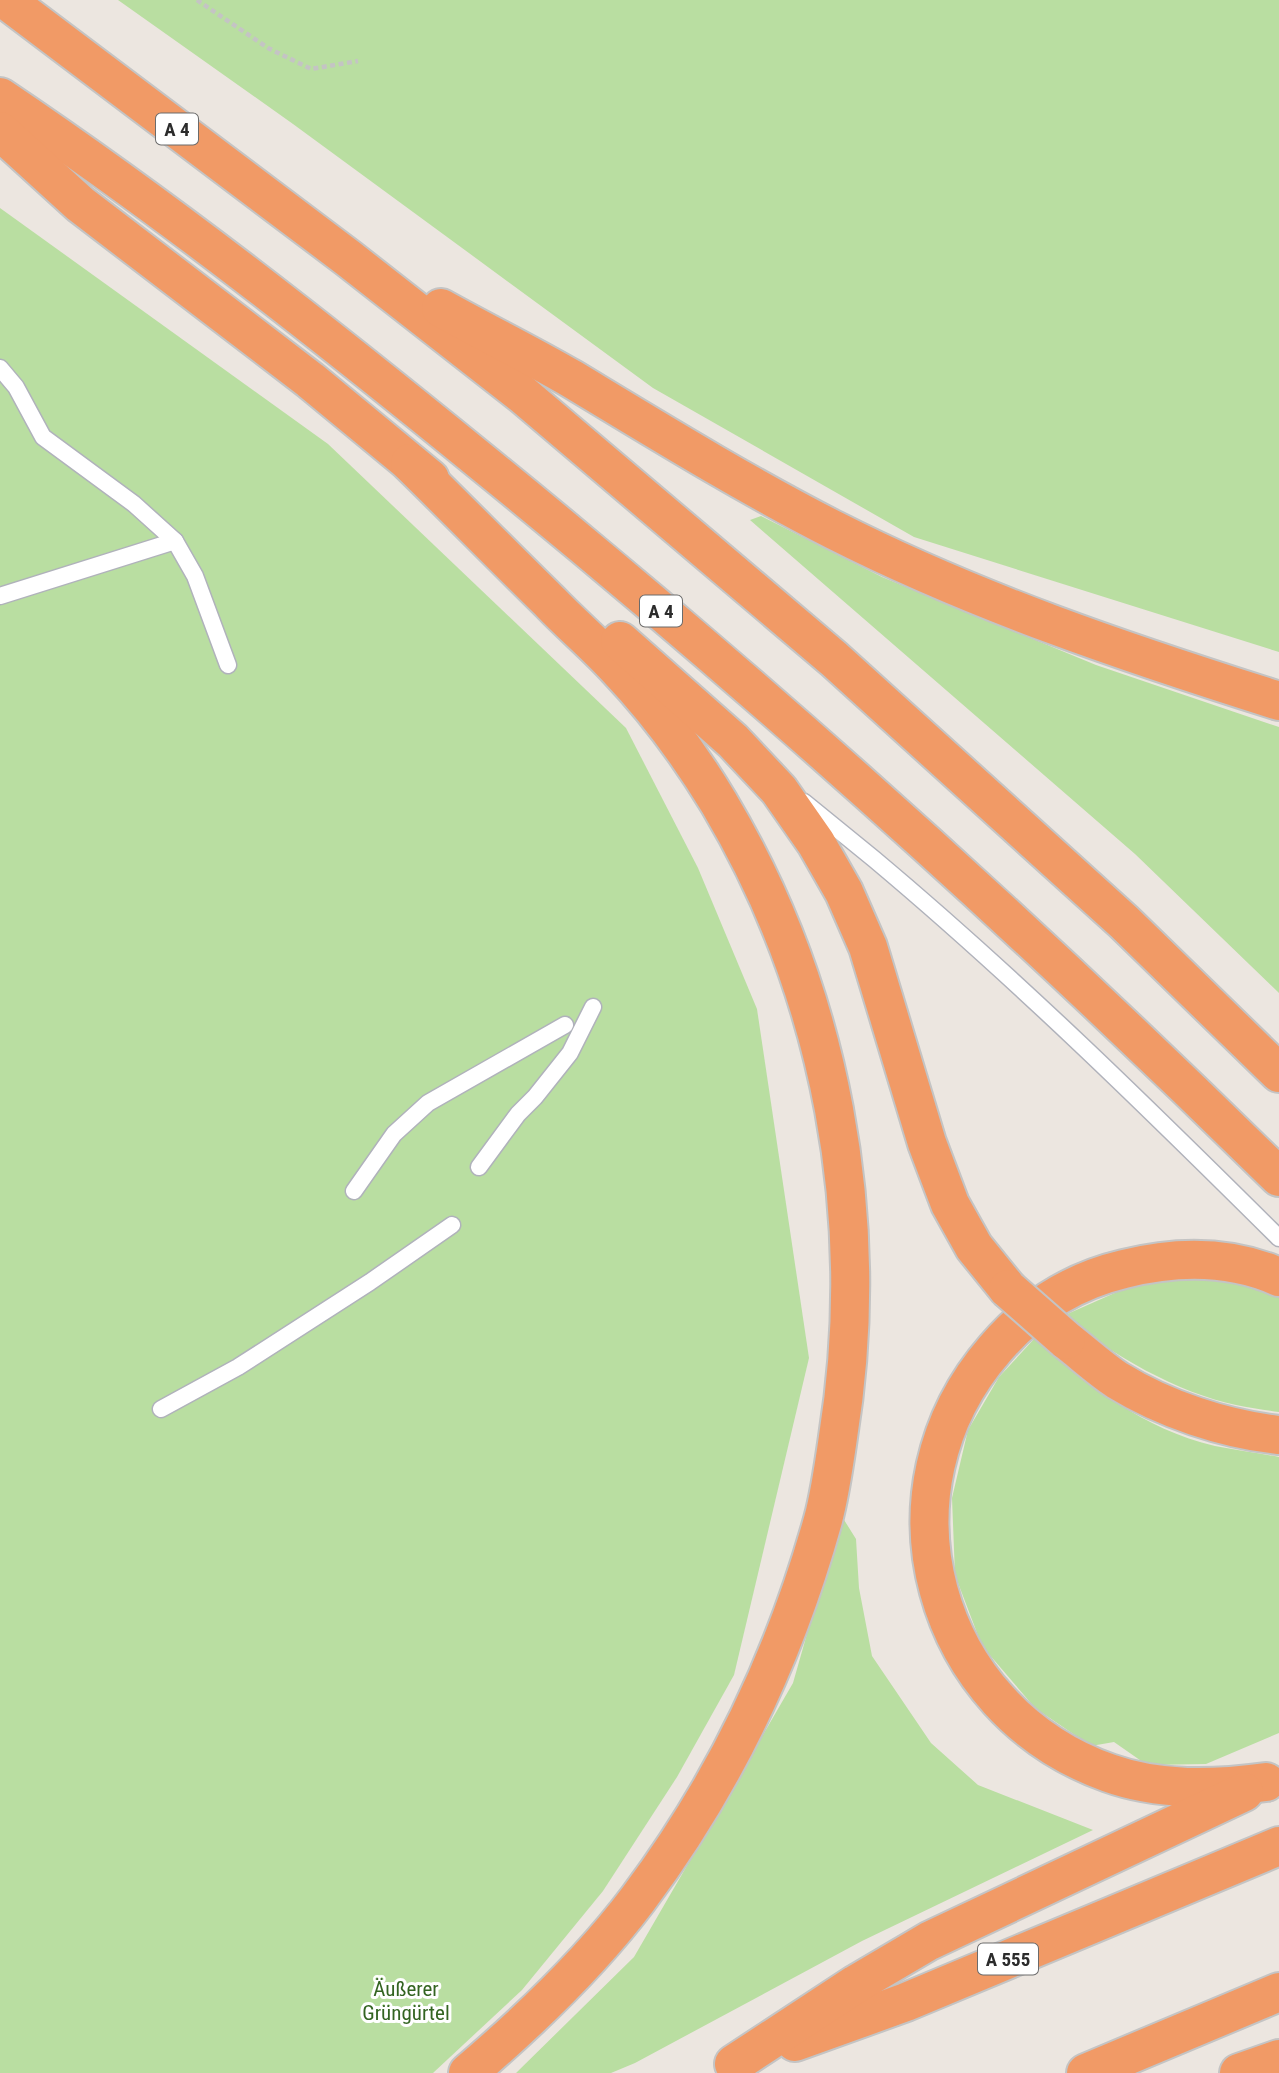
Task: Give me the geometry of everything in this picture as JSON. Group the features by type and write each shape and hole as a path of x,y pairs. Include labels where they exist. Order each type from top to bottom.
{"highway":[{"name":"A 4","path":"6,0 348,258 523,395 834,659 1124,922 1279,1073"},
{"name":"A 4","path":"0,97 84,154 259,284 602,559 970,883 1190,1089 1279,1177"},
{"path":"0,131 80,204 310,380 582,606 733,741 779,790 816,843 844,892 868,947 927,1143 950,1204 974,1247 1009,1289 1115,1379 1151,1399 1196,1416 1279,1435"},
{"path":"348,258 569,377 677,444 834,530 878,551 984,599 1131,654 1279,702"},
{"path":"410,463 618,668 674,734 729,823 751,863 793,957 825,1067 846,1184 852,1254 846,1388 835,1458 824,1517 781,1648 704,1801 636,1902 583,1963 518,2029 467,2073"},
{"path":"1273,1779 1231,1787 1143,1783 1084,1763 1035,1736 1003,1706 978,1677 954,1636 941,1604 932,1559 929,1514 935,1462 948,1424 963,1394 978,1368 1003,1340 1039,1307 1076,1285 1142,1264 1191,1259 1238,1262 1279,1277"},
{"path":"724,2069 856,1984 929,1941 1273,1779"},
{"name":"A 555","path":"724,2069 906,2002 1279,1846"},
{"path":"1086,2073 1279,1992"},
{"path":"1239,2073 1279,2059"}],"lane":[{"path":"0,368 16,387 43,437 134,504 175,541 195,576 228,666"},
{"path":"0,596 175,541"},
{"path":"733,741 875,859 969,943 1182,1141 1279,1238"},
{"path":"479,1167 518,1114 536,1097 570,1052 593,1007"},
{"path":"354,1191 394,1134 428,1103 565,1025"},
{"path":"161,1409 238,1367 452,1226"}],"path":[{"path":"197,0 268,48 311,69 358,61"}],"green space":[{"path":"118,0 1279,0 1279,652 914,537 653,388 293,124"},
{"name":"Äußerer Grüngürtel","path":"0,208 328,444 626,728 698,868 757,1009 809,1358 734,1675 677,1777 603,1891 522,1990 433,2073 0,2073"},
{"path":"761,516 882,577 1096,665 1279,727 1279,993 1135,854 750,520"},
{"path":"1206,1277 1266,1291 1279,1298 1279,1412 1215,1400 1169,1382 1101,1344 1065,1315 1126,1288 1168,1280"},
{"path":"1035,1338 1118,1404 1164,1429 1215,1446 1279,1457 1279,1733 1206,1764 1147,1765 1114,1742 1091,1746 1035,1708 982,1646 955,1575 952,1498 968,1430 999,1377"},
{"path":"841,1515 856,1539 859,1588 872,1656 931,1743 978,1785 1093,1830 862,1941 635,2063 611,2073 516,2073 634,1957 793,1683"}]}
